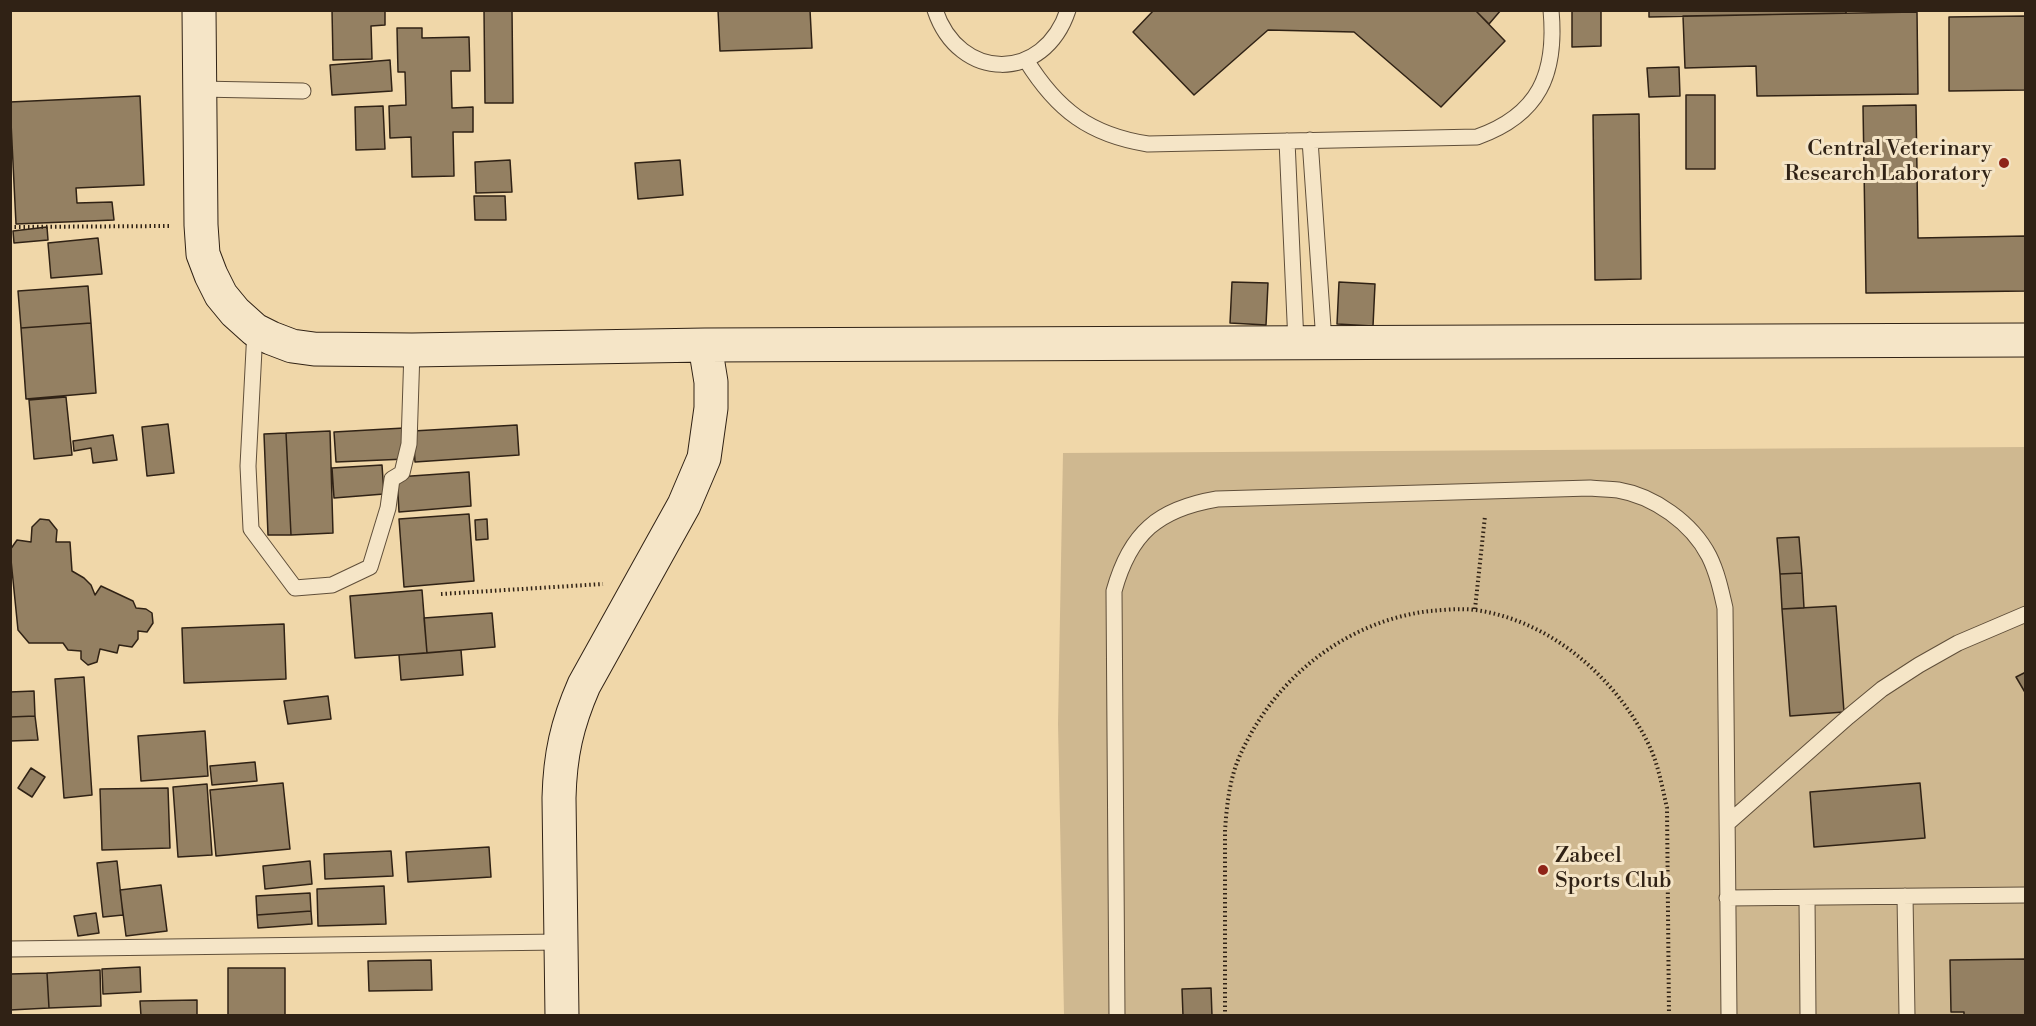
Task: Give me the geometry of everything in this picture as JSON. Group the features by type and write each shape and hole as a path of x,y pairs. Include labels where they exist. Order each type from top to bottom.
{"street":[{"path":"199,10 203,254 221,295 235,312 255,330 292,346 314,349 412,350 705,345 2025,340"},
{"path":"562,1016 559,798 564,740 572,712 584,685 684,506 704,458 711,408 711,382 705,345"}],"lane":[{"path":"935,10 939,24 948,39 961,51 992,64 1009,64 1026,60 1041,52 1054,40 1063,25 1068,10"},
{"path":"1026,60 1038,79 1059,104 1086,124 1106,134 1148,144 1477,137 1497,130 1516,118 1532,102 1543,84 1550,63 1553,41 1551,10"},
{"path":"200,89 303,91"},
{"path":"1310,140 1310,342"},
{"path":"1287,141 1310,342"},
{"path":"255,330 248,466 251,529 295,588 332,585 370,567 388,508 392,478 402,473 409,444 412,350"},
{"path":"1117,1016 1114,599 1121,567 1132,545 1149,527 1170,512 1193,503 1217,499 1590,488 1619,490 1646,498 1670,513 1691,531 1708,554 1719,581 1725,608 1729,1016"},
{"path":"1728,824 1882,689 1919,664 2025,614"},
{"path":"1727,898 1807,899 2025,895"},
{"path":"1905,896 1907,1016"},
{"path":"1807,899 1808,1016"},
{"path":"10,949 560,942"}],"path":[{"path":"10,227 201,225"},
{"path":"1474,609 1487,491"},
{"path":"441,594 642,581"},
{"path":"1226,1016 1225,830 1227,805 1241,753 1254,726 1271,702 1312,661 1336,644 1361,630 1416,613 1445,609 1474,609 1507,617 1565,646 1591,666 1614,690 1633,716 1649,745 1660,776 1667,808 1670,1016"}],"shaded area":[{"name":"Zabeel Sports Club","path":"2025,447 2025,1015 1064,1015 1058,724 1063,453"}],"building":[{"path":"332,10 385,10 385,25 371,26 372,59 333,60"},
{"path":"484,10 512,10 513,103 485,103"},
{"path":"718,10 810,10 812,48 720,51"},
{"path":"1154,10 1475,10 1505,41 1441,107 1354,32 1268,30 1194,95 1133,32"},
{"path":"1475,10 1501,10 1489,24"},
{"path":"1572,10 1601,10 1601,46 1572,47"},
{"path":"1649,10 1846,10 1846,13 1649,17"},
{"path":"1917,12 1918,94 1757,96 1756,66 1685,68 1683,16"},
{"path":"2026,16 2026,90 1949,91 1949,17"},
{"path":"397,28 422,28 422,38 469,37 470,71 451,71 452,108 473,107 473,132 453,132 454,176 412,177 411,137 390,138 389,106 406,105 405,72 398,72"},
{"path":"390,60 392,91 332,95 330,65"},
{"path":"1679,67 1680,96 1649,97 1647,68"},
{"path":"1686,95 1715,95 1715,169 1686,169"},
{"path":"140,96 144,185 76,188 77,203 112,202 114,220 16,224 10,102"},
{"path":"1916,105 1918,238 2026,236 2026,291 1866,293 1863,106"},
{"path":"383,106 385,149 356,150 355,107"},
{"path":"1639,114 1641,279 1595,280 1593,115"},
{"path":"510,160 512,192 476,193 475,162"},
{"path":"680,160 683,195 638,199 635,163"},
{"path":"474,196 505,196 506,220 475,220"},
{"path":"47,227 48,240 14,243 13,231"},
{"path":"98,238 102,274 51,278 48,243"},
{"path":"1232,282 1268,283 1266,325 1230,323"},
{"path":"1339,282 1375,284 1373,326 1337,324"},
{"path":"88,286 91,323 21,328 18,291"},
{"path":"91,323 96,393 26,399 21,328"},
{"path":"66,397 72,455 34,459 29,400"},
{"path":"168,424 174,473 147,476 142,427"},
{"path":"517,425 519,455 415,462 413,431"},
{"path":"404,428 406,459 336,462 334,432"},
{"path":"330,431 333,533 291,535 286,433"},
{"path":"286,433 291,535 268,535 264,434"},
{"path":"113,435 117,460 93,463 91,448 74,451 73,441"},
{"path":"382,465 384,494 334,498 332,468"},
{"path":"469,472 471,506 399,512 397,477"},
{"path":"469,514 474,581 404,587 399,519"},
{"path":"40,519 49,520 57,530 56,542 70,542 72,571 91,585 95,595 101,586 133,601 136,608 146,609 152,613 153,623 147,632 138,631 138,639 132,647 119,645 117,653 100,649 97,662 88,665 81,659 81,651 68,650 63,643 29,643 18,630 10,550 17,540 31,542 32,527"},
{"path":"487,519 488,539 476,540 475,520"},
{"path":"1799,537 1802,573 1780,574 1777,538"},
{"path":"1802,573 1804,608 1782,609 1780,574"},
{"path":"422,590 427,653 355,658 350,596"},
{"path":"1836,606 1844,712 1790,716 1782,609"},
{"path":"492,613 495,647 427,653 424,618"},
{"path":"284,624 286,679 184,683 182,628"},
{"path":"461,650 463,675 401,680 399,655"},
{"path":"2026,672 2026,694 2016,677"},
{"path":"84,677 92,795 64,798 55,679"},
{"path":"34,691 35,716 10,717 10,692"},
{"path":"328,696 331,719 288,724 284,701"},
{"path":"35,716 38,740 10,741 10,717"},
{"path":"205,731 208,776 141,781 138,736"},
{"path":"255,762 257,781 212,785 210,766"},
{"path":"31,768 45,777 32,797 18,788"},
{"path":"283,783 290,849 216,856 210,790"},
{"path":"1920,783 1925,838 1814,847 1810,792"},
{"path":"207,784 212,855 178,857 173,787"},
{"path":"168,788 170,848 102,850 100,789"},
{"path":"489,847 491,877 408,882 406,852"},
{"path":"391,851 393,876 325,879 324,854"},
{"path":"117,861 123,915 103,917 97,863"},
{"path":"310,861 312,884 265,889 263,866"},
{"path":"161,885 167,931 126,936 120,890"},
{"path":"384,886 386,924 318,926 317,889"},
{"path":"310,893 311,911 257,915 256,896"},
{"path":"311,911 312,924 258,928 257,915"},
{"path":"96,913 99,933 78,936 74,916"},
{"path":"2026,959 2026,1016 1964,1016 1964,1012 1951,1012 1950,960"},
{"path":"431,960 432,990 369,991 368,961"},
{"path":"140,967 141,992 103,994 102,969"},
{"path":"228,968 285,968 285,1016 228,1016"},
{"path":"100,970 101,1006 49,1008 47,973"},
{"path":"47,973 49,1008 10,1010 10,974"},
{"path":"1211,988 1212,1016 1183,1016 1182,989"},
{"path":"197,1000 197,1016 141,1016 140,1001"}],"place":[{"name":"Central Veterinary Research Laboratory","path":"2004,163"},
{"name":"Zabeel Sports Club","path":"1543,870"}]}
